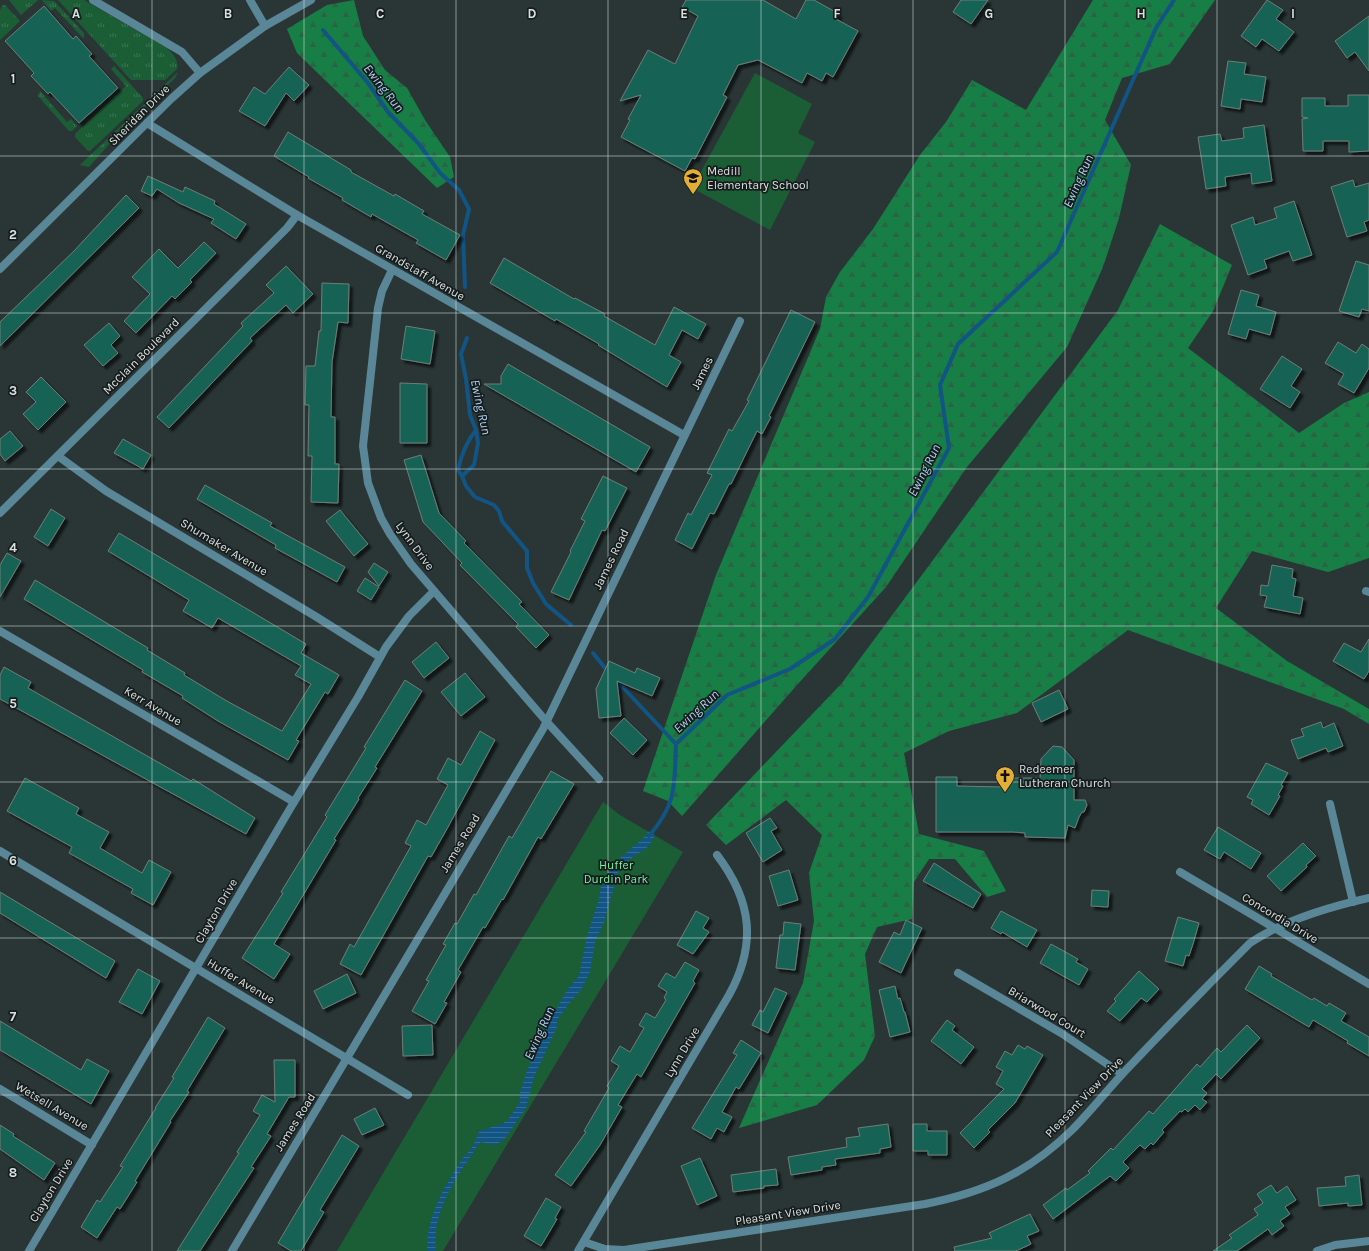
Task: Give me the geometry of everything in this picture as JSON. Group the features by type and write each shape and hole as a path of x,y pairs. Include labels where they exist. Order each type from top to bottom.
{"street":[{"path":"93,0 173,47 189,60 200,73"},
{"path":"250,0 265,26"},
{"name":"Sheridan Drive","path":"0,269 147,123 200,73 265,26 311,0"},
{"name":"Grandstaff Avenue","path":"147,123 297,215 684,435"},
{"name":"McClain Boulevard","path":"0,513 287,228 297,215"},
{"name":"Lynn Drive","path":"392,270 382,291 375,327 364,427 365,464 374,505 411,564 546,721 599,779"},
{"name":"James","path":"684,435 740,321"},
{"name":"James Road","path":"232,1251 348,1058 546,721 684,435"},
{"name":"Shumaker Avenue","path":"58,456 106,491 315,616 380,657"},
{"name":"Clayton Drive","path":"29,1251 294,802 358,697 380,657 399,627 434,591"},
{"name":"Kerr Avenue","path":"0,631 294,802"},
{"path":"1330,804 1353,902"},
{"name":"Huffer Avenue","path":"0,851 408,1095"},
{"name":"Lynn Drive","path":"578,1251 729,995 744,965 746,914 740,893 730,872 716,855"},
{"name":"Concordia Drive","path":"1180,872 1369,984"},
{"name":"Pleasant View Drive","path":"584,1242 604,1249 624,1250 918,1205 964,1196 1008,1177 1046,1153 1072,1130 1122,1074 1250,943 1274,929 1369,898"},
{"name":"Briarwood Court","path":"958,973 1061,1033 1122,1074"},
{"name":"Wetsell Avenue","path":"0,1089 92,1145"},
{"path":"1317,1251 1336,1245 1369,1241"}],"green space":[{"path":"9,0 38,0 21,15"},
{"path":"42,0 54,1 84,33 84,37 83,38 55,8 51,11"},
{"path":"58,0 84,0 167,48 175,58 177,69 165,80 131,80"},
{"path":"354,0 363,36 385,70 407,88 425,120 450,157 454,177 437,188 297,53 287,29 327,5"},
{"path":"1093,0 1215,0 1170,64 1122,78 1105,120 1131,165 1119,218 1103,267 1067,347 967,467 886,587 797,685 682,816 668,801 643,791 716,575 820,329 826,297 840,272 873,229 920,155 946,122 972,80 1026,110"},
{"path":"3,5 5,5 20,21 0,40 0,10"},
{"path":"114,66 143,98 143,101 90,151 88,151 75,137 75,134 126,86 111,69"},
{"path":"178,72 175,78 124,127 89,167 80,165"},
{"path":"755,73 812,104 798,133 815,142 770,230 692,188"},
{"path":"40,91 67,122 71,119 77,126 72,131 69,131 38,96"},
{"path":"1160,224 1232,265 1213,311 1188,348 1299,433 1344,403 1369,392 1369,558 1328,572 1252,551 1216,608 1287,661 1369,709 1369,724 1344,709 1128,630 1017,713 949,731 904,753 919,834 984,851 1006,891 987,897 955,859 929,859 914,882 912,919 877,927 865,954 875,1036 864,1060 817,1105 739,1128 803,983 814,921 809,873 822,835 786,800 726,845 706,825 842,683 1118,310"},
{"name":"Huffer Durdin Park","path":"603,802 620,815 683,852 443,1251 337,1251"}],"water":[{"path":"648,831 655,835 649,846 627,861 619,869 604,922 595,942 590,972 581,990 557,1020 557,1027 534,1077 526,1108 504,1140 495,1145 481,1142 478,1145 447,1195 438,1222 436,1251 427,1251 433,1213 443,1191 456,1169 474,1144 477,1134 482,1130 507,1121 520,1102 520,1093 527,1071 544,1032 567,990 579,976 587,936 599,899 601,886 610,869 620,858 646,836"}],"building":[{"path":"686,0 763,0 796,19 806,0 814,0 839,14 836,19 858,31 833,77 826,73 822,81 807,73 802,83 758,60 738,65 723,95 727,97 695,159 692,158 685,171 621,137 630,120 628,119 641,95 620,101 648,50 675,64 698,16 682,7"},
{"path":"961,0 988,0 971,24 953,12"},
{"path":"1267,0 1283,10 1276,19 1294,32 1279,51 1262,39 1256,47 1241,36"},
{"path":"44,6 73,39 76,36 92,54 89,56 118,88 79,123 50,92 48,94 31,76 34,73 5,41"},
{"path":"1369,16 1369,71 1355,52 1347,58 1335,41"},
{"path":"1228,61 1246,63 1244,74 1266,77 1262,102 1241,99 1240,109 1221,106"},
{"path":"289,67 309,85 294,101 286,93 265,126 239,111 254,87 265,94"},
{"path":"1348,95 1369,95 1369,151 1349,152 1349,141 1323,141 1323,151 1303,151 1302,119 1308,118 1302,117 1302,98 1325,98 1325,106 1348,106"},
{"path":"1264,125 1272,181 1252,184 1251,173 1225,177 1226,186 1206,189 1198,137 1220,134 1222,141 1244,138 1243,128"},
{"path":"288,132 351,170 351,172 394,196 395,194 424,211 422,214 460,235 446,260 416,243 418,240 372,214 371,217 274,156"},
{"path":"148,176 183,192 185,187 215,201 214,204 246,224 236,239 211,223 214,219 179,203 157,189 152,196 141,191"},
{"path":"1353,180 1355,187 1369,183 1369,220 1364,222 1367,231 1347,237 1331,187"},
{"path":"126,195 139,208 0,346 0,322 73,252"},
{"path":"1294,201 1312,255 1293,261 1289,251 1264,260 1267,268 1248,275 1231,225 1253,217 1255,225 1277,218 1274,208"},
{"path":"204,242 216,253 190,280 192,282 175,299 172,296 136,333 124,321 150,294 132,277 159,249 178,268"},
{"path":"504,258 574,299 575,298 605,314 604,316 655,345 674,307 706,324 698,339 682,330 669,355 681,362 667,387 598,345 599,344 556,319 555,321 490,283"},
{"path":"1356,261 1369,265 1369,311 1362,309 1359,317 1339,311"},
{"path":"286,266 313,294 293,313 286,305 250,338 252,341 169,428 157,417 243,326 241,323 274,293 266,285"},
{"path":"322,283 349,284 348,323 338,322 332,362 331,417 335,417 335,464 339,464 338,503 311,502 312,456 308,456 309,405 305,405 306,366 315,366 319,331 321,331"},
{"path":"1241,290 1259,295 1256,306 1276,312 1270,335 1249,329 1246,339 1228,334"},
{"path":"791,310 815,322 769,416 771,417 762,434 757,431 731,484 729,484 714,514 710,513 692,549 675,540 688,513 691,515 712,475 707,473 729,429 732,431 749,401 747,400"},
{"path":"109,323 120,336 111,345 118,353 103,366 84,345"},
{"path":"406,326 435,331 430,364 401,359"},
{"path":"1338,342 1356,353 1362,344 1369,349 1369,368 1354,393 1338,384 1344,374 1325,363"},
{"path":"1282,356 1302,369 1291,386 1300,392 1290,408 1260,389"},
{"path":"508,364 650,447 636,472 484,384 501,384 501,376"},
{"path":"41,377 66,402 38,430 23,414 36,402 26,392"},
{"path":"400,383 427,384 427,443 400,443"},
{"path":"10,431 23,446 5,461 0,454 0,439"},
{"path":"123,439 151,455 143,469 114,453"},
{"path":"421,455 439,513 466,541 464,543 522,602 519,604 549,635 536,648 516,627 518,624 460,565 462,563 423,522 404,460"},
{"path":"603,476 627,488 605,531 602,530 569,600 551,592 585,521 581,519"},
{"path":"205,485 272,523 270,526 345,567 337,582 275,548 276,545 197,499"},
{"path":"51,509 65,518 48,546 34,537"},
{"path":"340,510 368,544 354,556 326,521"},
{"path":"119,533 306,644 301,653 339,675 328,694 325,692 296,740 299,741 288,760 218,721 182,698 183,696 142,672 143,670 24,599 35,580 148,648 147,650 185,673 184,675 225,700 282,731 311,684 295,675 301,666 218,618 212,628 183,611 189,600 108,551"},
{"path":"7,553 21,561 0,597 0,565"},
{"path":"374,563 388,572 379,586 368,572"},
{"path":"1272,565 1293,569 1292,578 1296,579 1293,596 1303,598 1300,614 1264,607 1267,596 1260,595 1261,585 1268,586"},
{"path":"365,578 379,587 371,600 357,591"},
{"path":"1369,639 1369,671 1364,679 1333,661 1344,643 1361,652"},
{"path":"436,642 449,658 424,678 412,662"},
{"path":"609,661 635,673 637,668 660,678 652,696 617,681 621,716 599,718 596,689"},
{"path":"4,667 31,682 28,688 191,781 193,779 255,818 246,834 0,699 0,675"},
{"path":"465,673 485,697 461,716 441,692"},
{"path":"405,680 422,691 375,767 377,768 334,839 336,840 274,944 290,954 274,979 242,958 283,893 281,892 327,817 325,815"},
{"path":"1059,690 1068,709 1041,722 1032,703"},
{"path":"624,718 647,740 633,755 610,733"},
{"path":"1321,722 1323,728 1334,723 1343,746 1328,752 1326,748 1298,759 1291,740 1304,736 1301,729"},
{"path":"480,731 495,740 431,857 428,856 361,975 340,964 350,944 354,947 411,846 405,843 417,820 426,825 448,785 437,779 448,758 461,765"},
{"name":"Redeemer Lutheran Church","path":"1053,746 1062,747 1074,760 1074,800 1085,800 1087,805 1084,812 1082,812 1079,817 1075,828 1068,825 1065,838 1025,837 1025,833 1013,832 936,832 936,777 957,777 957,786 1005,787 1005,778 1040,778 1041,759"},
{"path":"1266,763 1288,773 1281,785 1283,786 1278,795 1280,796 1269,815 1251,804 1253,800 1247,797"},
{"path":"551,771 574,784 541,839 538,837 503,900 502,899 485,928 483,927 458,970 461,972 444,1002 447,1003 435,1024 412,1011 429,981 426,980 446,945 443,944 455,923 457,924 474,894 476,895 509,836 512,838"},
{"path":"25,778 79,808 76,814 109,832 100,848 142,873 149,860 171,872 153,905 131,893 133,889 69,853 72,847 7,811"},
{"path":"770,818 777,828 771,831 782,850 763,862 746,833"},
{"path":"1218,827 1261,853 1251,869 1224,852 1220,859 1204,850"},
{"path":"1303,843 1316,856 1306,865 1307,867 1281,891 1267,876"},
{"path":"934,863 981,894 973,908 923,881"},
{"path":"789,870 798,900 778,906 769,876"},
{"path":"1092,890 1109,891 1108,907 1091,906"},
{"path":"0,892 115,961 106,978 0,913"},
{"path":"696,911 709,918 703,928 709,932 693,954 677,945"},
{"path":"1001,911 1037,930 1027,947 1002,932 1001,934 991,928"},
{"path":"1178,917 1199,923 1189,956 1186,955 1183,966 1165,961"},
{"path":"906,920 922,928 901,973 879,962 894,932 900,935"},
{"path":"784,922 801,924 795,970 776,968 780,935 783,935"},
{"path":"1051,944 1078,959 1076,962 1088,969 1079,985 1040,963"},
{"path":"685,962 699,970 693,981 695,983 641,1077 637,1074 618,1105 622,1107 600,1145 571,1186 555,1175 586,1132 584,1131 609,1088 607,1086 619,1066 611,1061 620,1046 630,1052 644,1028 639,1025 646,1013 655,1018 666,1000 664,998 667,992 658,986 666,973 675,978"},
{"path":"1259,966 1272,974 1271,976 1312,1000 1314,998 1327,1006 1329,1003 1346,1013 1341,1021 1369,1037 1369,1056 1347,1043 1348,1041 1313,1020 1309,1027 1245,989"},
{"path":"138,969 160,981 142,1014 119,1002"},
{"path":"1139,971 1159,989 1147,1002 1141,998 1120,1021 1107,1011 1116,1001 1114,999"},
{"path":"347,974 356,993 323,1009 314,991"},
{"path":"895,986 898,999 900,998 905,1012 910,1032 890,1037 879,990"},
{"path":"775,988 787,993 768,1033 752,1025 760,1010 763,1012"},
{"path":"208,1017 225,1028 187,1091 189,1092 170,1121 171,1122 135,1181 137,1182 120,1209 117,1207 97,1238 81,1227 97,1200 100,1202 123,1167 120,1166 174,1078 172,1077"},
{"path":"947,1020 955,1026 952,1030 974,1047 961,1064 931,1041"},
{"path":"0,1021 81,1070 87,1059 109,1071 91,1104 0,1050"},
{"path":"432,1025 433,1055 403,1056 402,1026"},
{"path":"1247,1025 1260,1038 1221,1079 1216,1074 1202,1089 1207,1093 1202,1099 1207,1102 1200,1110 1195,1105 1188,1112 1185,1109 1182,1112 1180,1111 1162,1130 1164,1132 1153,1145 1151,1143 1145,1149 1140,1145 1123,1162 1129,1168 1116,1181 1110,1176 1053,1219 1043,1205 1090,1173 1088,1171 1111,1148 1113,1150 1149,1111 1153,1114 1197,1064 1200,1067 1217,1048 1221,1052"},
{"path":"741,1040 761,1053 739,1089 736,1087 722,1112 732,1117 724,1132 717,1128 711,1139 692,1128 737,1055 733,1053"},
{"path":"1018,1045 1025,1049 1027,1046 1043,1055 1015,1103 988,1130 990,1132 974,1148 960,1133 1004,1089 996,1084 1003,1071 996,1067 1005,1051 1012,1055"},
{"path":"274,1060 295,1060 295,1097 289,1097 267,1134 271,1136 251,1167 254,1168 200,1251 177,1251 239,1153 237,1152 260,1115 253,1111 262,1095 275,1102"},
{"path":"375,1108 384,1125 362,1135 354,1119"},
{"path":"888,1124 891,1147 880,1149 880,1153 835,1159 836,1165 822,1167 822,1170 791,1175 788,1157 847,1147 846,1138 860,1136 858,1128"},
{"path":"913,1124 927,1124 927,1131 947,1131 947,1155 928,1155 928,1151 913,1151"},
{"path":"0,1125 14,1134 13,1136 55,1163 44,1180 0,1149"},
{"path":"342,1135 359,1146 320,1210 324,1212 301,1251 291,1251 278,1243"},
{"path":"700,1158 717,1196 697,1205 681,1166"},
{"path":"776,1169 778,1185 733,1192 731,1175"},
{"path":"1359,1175 1362,1205 1348,1206 1348,1203 1319,1206 1317,1188 1346,1186 1345,1177"},
{"path":"1271,1185 1277,1193 1287,1186 1296,1200 1285,1207 1290,1214 1280,1221 1284,1226 1272,1235 1268,1229 1237,1251 1213,1251 1232,1238 1229,1235 1258,1215 1254,1209 1263,1203 1257,1194"},
{"path":"546,1198 561,1207 555,1218 557,1219 541,1246 524,1236"},
{"path":"1030,1214 1039,1231 1027,1236 1031,1244 1016,1251 955,1251 954,1247 992,1238 989,1233"}],"waterway":[{"name":"Ewing Run","path":"649,836 665,813 673,793 676,744 727,695 790,669 835,639 868,597 949,448 940,385 958,344 1057,252 1156,28 1174,0"},
{"name":"Ewing Run","path":"323,30 368,83 388,112 419,144 440,173 459,190 469,209 463,235 465,287"},
{"name":"Ewing Run","path":"467,338 461,354 466,379 470,415 476,430 478,443 474,465 462,476 466,486 475,497 494,505 499,511 502,521 527,551 527,568 533,583 546,604 571,625"},
{"path":"462,476 458,470 461,459 467,444 476,430"},
{"name":"Ewing Run","path":"593,653 609,673"},
{"name":"Ewing Run","path":"615,679 676,744"}],"place":[{"name":"Medill Elementary School","path":"693,195"},
{"name":"Redeemer Lutheran Church","path":"1005,793"}]}
